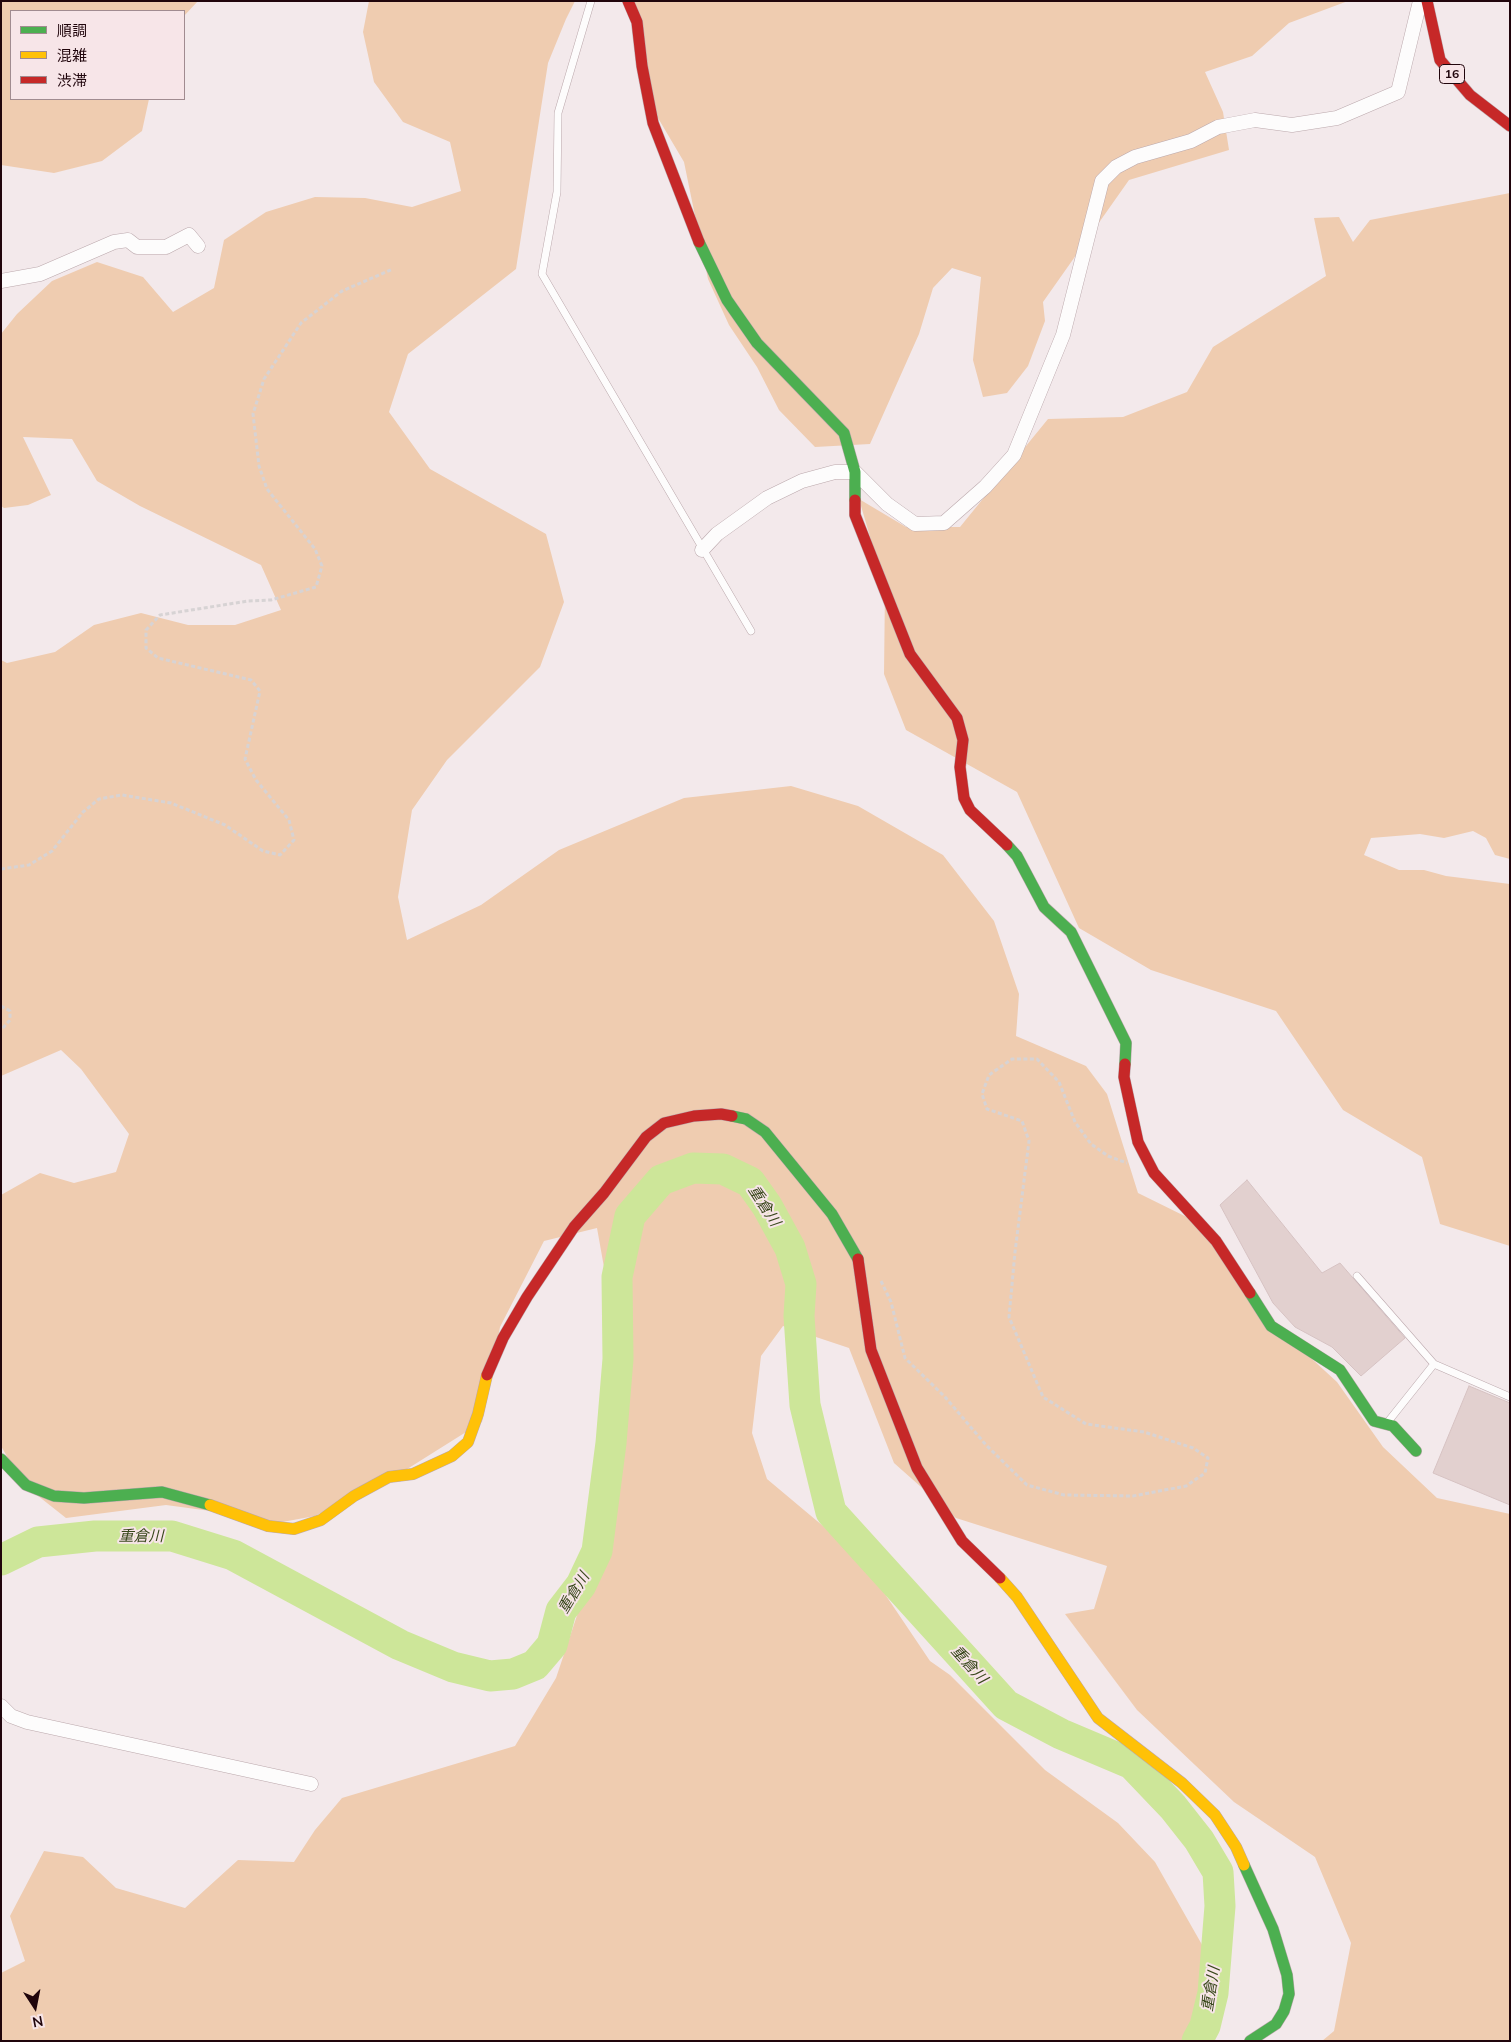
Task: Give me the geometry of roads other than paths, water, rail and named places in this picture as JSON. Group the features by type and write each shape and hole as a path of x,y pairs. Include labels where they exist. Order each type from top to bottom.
{"street":[{"path":"628,1 637,22 642,66 653,123 696,236 727,300 757,342 844,433 855,472 855,515 910,654 957,718 963,740 960,767 964,798 970,810 1000,837 1017,856 1044,907 1071,932 1095,984 1126,1043 1124,1077 1138,1142 1154,1173 1216,1241 1270,1326 1340,1370 1374,1421 1393,1426 1416,1451"},
{"path":"702,550 717,534 766,498 802,481 835,472 855,472 887,504 915,524 944,523 985,487 1014,455 1063,335 1102,182 1116,167 1135,157 1191,141 1218,127 1255,120 1292,125 1337,118 1398,92 1420,1"},
{"name":"16","path":"1427,1 1440,60 1470,95 1510,126"},
{"path":"1,281 40,274 114,242 128,240 137,246 166,247 189,235 198,246"},
{"path":"1,1459 26,1485 54,1496 84,1498 162,1492 216,1507 268,1526 294,1529 321,1520 354,1496 388,1477 413,1474 437,1464 452,1456 468,1442 478,1414 486,1377 503,1338 526,1297 574,1227 604,1193 646,1137 664,1123 694,1116 721,1114 746,1119 765,1132 832,1214 858,1259 871,1350 917,1468 962,1541 991,1567 1017,1597 1098,1718 1182,1784 1215,1815 1236,1847 1273,1929 1287,1975 1289,1994 1284,2011 1276,2024 1250,2041"},
{"path":"1,1706 11,1716 27,1722 311,1784"}],"lane":[{"path":"591,1 558,113 557,192 542,274 751,631"},
{"path":"1357,1276 1434,1364 1510,1397"},
{"path":"1386,1424 1434,1364"}],"waterway":[{"name":"重倉川","path":"1,1560 38,1542 95,1536 172,1536 233,1555 400,1645 453,1667 490,1676 513,1674 535,1665 552,1645 561,1611 581,1585 597,1551 611,1443 618,1359 617,1277 630,1216 661,1180 693,1168 723,1169 750,1182 767,1206 790,1248 801,1284 799,1316 805,1405 831,1512 1006,1705 1061,1734 1132,1764 1173,1807 1199,1840 1218,1872 1220,1906 1213,1993 1205,2026 1197,2041"}]}
